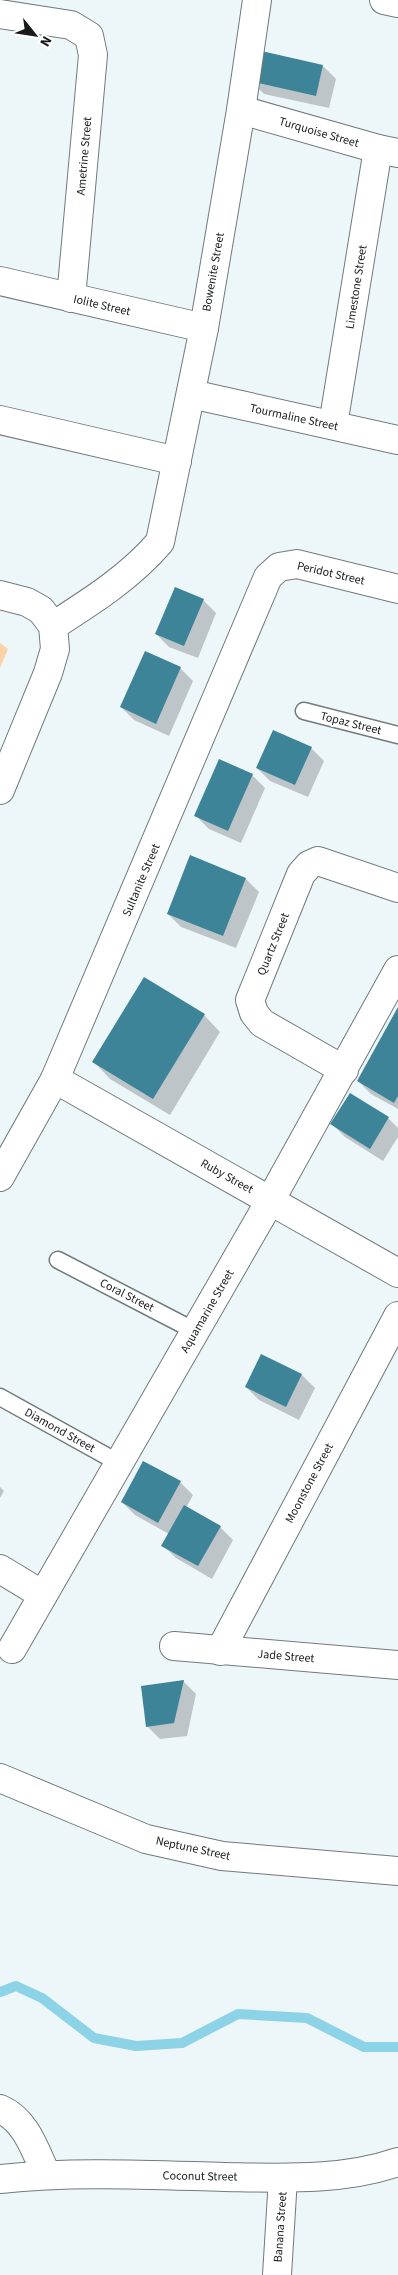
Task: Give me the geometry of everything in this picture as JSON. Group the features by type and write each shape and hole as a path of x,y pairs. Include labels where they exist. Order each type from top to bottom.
{"street":[{"name":"Bowenite Street","path":"53,626 110,590 145,560 160,542 204,328 241,110 257,0"},
{"path":"384,0 398,3"},
{"name":"Ametrine Street","path":"0,14 71,25 89,36 93,55 71,298"},
{"name":"Turquoise Street","path":"241,110 388,151"},
{"name":"Limestone Street","path":"333,425 388,151"},
{"name":"Iolite Street","path":"0,281 204,328"},
{"name":"Tourmaline Street","path":"190,394 398,440"},
{"path":"0,420 177,461"},
{"name":"Peridot Street","path":"268,577 279,566 297,564 398,589"},
{"name":"Sultanite Street","path":"0,1177 55,1079 268,577"},
{"path":"0,595 27,602 41,610 53,626 55,649 48,673 0,790"},
{"name":"Quartz Street","path":"344,1070 262,1023 254,1013 250,1000 301,874 309,865 318,861 398,888"},
{"name":"Aquamarine Street","path":"12,1649 270,1201 398,970"},
{"name":"Ruby Street","path":"55,1079 398,1273"},
{"name":"Moonstone Street","path":"220,1651 398,1316"},
{"path":"0,1569 44,1595"},
{"name":"Jade Street","path":"174,1646 398,1665"},
{"name":"Neptune Street","path":"0,1778 146,1839 222,1856 396,1871"},
{"path":"0,2109 8,2112 29,2136 46,2174"},
{"name":"Coconut Street","path":"0,2180 46,2174 283,2178 359,2173 398,2162"},
{"name":"Banana Street","path":"277,2275 283,2178"}],"lane":[{"name":"Topaz Street","path":"304,711 398,735"},
{"name":"Coral Street","path":"58,1260 195,1331"},
{"name":"Diamond Street","path":"0,1397 119,1463"}],"shaded area":[{"path":"0,643 8,649 0,668"}],"building":[{"path":"257,50 323,65 316,96 250,81"},
{"path":"175,587 204,599 184,646 155,634"},
{"path":"145,651 181,667 156,724 120,707"},
{"path":"273,730 312,747 295,785 256,768"},
{"path":"219,759 253,774 228,831 194,816"},
{"path":"190,855 246,878 223,936 167,914"},
{"path":"144,977 205,1014 153,1099 92,1062"},
{"path":"398,1007 398,1096 394,1103 357,1081"},
{"path":"350,1093 389,1117 370,1149 330,1124"},
{"path":"261,1354 302,1374 286,1407 245,1387"},
{"path":"143,1461 181,1481 158,1523 121,1502"},
{"path":"184,1505 221,1526 198,1566 161,1546"},
{"path":"184,1680 174,1723 146,1727 141,1686"}],"waterway":[{"path":"0,1992 16,1986 42,1998 94,2038 136,2046 182,2043 238,2014 307,2018 364,2047 398,2047"}]}
